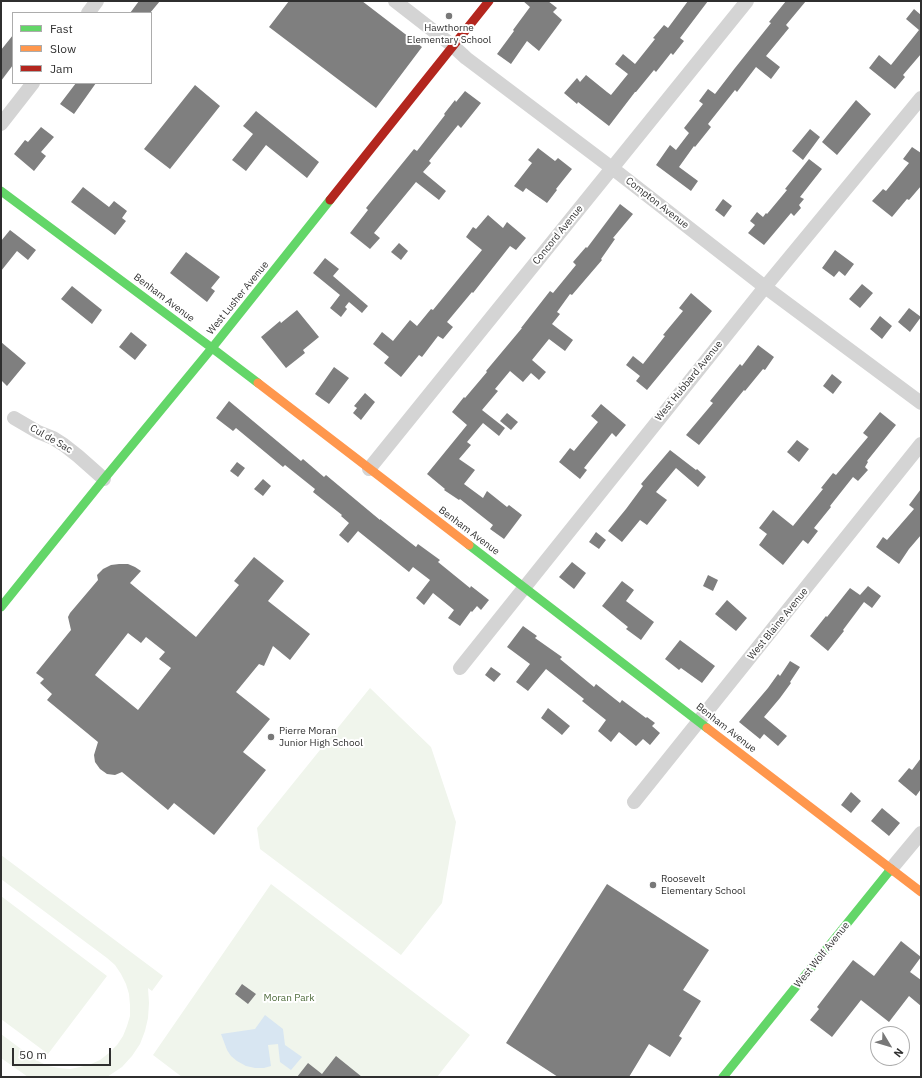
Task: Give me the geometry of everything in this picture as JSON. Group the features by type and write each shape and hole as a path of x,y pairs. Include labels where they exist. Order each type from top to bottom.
{"main road":[{"name":"West Lusher Avenue","path":"3,602 212,348 489,1"},
{"name":"Benham Avenue","path":"1,191 212,348 921,892"},
{"name":"West Wolf Avenue","path":"723,1077 891,869"}],"street":[{"name":"Compton Avenue","path":"395,1 453,46 466,58 612,168 765,287 921,403"},
{"name":"Concord Avenue","path":"369,469 747,1"},
{"path":"1,124 32,84"},
{"name":"West Hubbard Avenue","path":"460,668 765,287 921,98"},
{"name":"Cul de Sac","path":"14,418 38,432 54,438 78,456 104,479"},
{"name":"West Blaine Avenue","path":"634,802 921,444"},
{"name":"West Wolf Avenue","path":"891,869 921,833"}],"green space":[{"path":"370,688 431,747 456,822 442,903 401,955 260,849 257,828"},
{"path":"1,855 163,976 152,991 148,988 148,1018 140,1044 122,1067 107,1077 28,1077 1,1058 1,1034 29,1055 48,1066 70,1069 91,1064 100,1060 109,1053 123,1036 130,1016 130,1005 126,984 115,965 1,879"},
{"name":"Moran Park","path":"271,884 470,1035 437,1077 182,1077 153,1055"},
{"path":"1,896 107,976 48,1054 1,1019"}],"shaded area":[{"path":"265,1015 283,1029 285,1045 302,1057 291,1070 280,1062 278,1044 268,1045 271,1066 264,1068 246,1066 231,1056 227,1050 221,1034 255,1029"}],"building":[{"path":"139,1 160,1 151,12 131,12"},
{"path":"289,1 362,1 422,47 376,108 269,27"},
{"path":"523,1 548,1 557,8 553,12 562,20 539,51 527,41 511,64 497,54 530,7"},
{"path":"688,1 708,1 680,38 684,41 673,55 671,53 656,72 654,70 609,126 564,93 577,78 580,82 586,75 611,95 628,74 615,64 623,54 635,64 655,39 653,38 664,25 668,28"},
{"path":"786,1 806,1 786,25 789,28 766,56 780,67 771,79 756,67 737,92 735,90 708,124 711,127 695,147 694,146 679,167 698,181 691,191 656,165 670,145 676,150 689,133 684,128 703,104 699,101 708,89 715,94 771,23 769,22"},
{"path":"914,9 921,15 921,54 903,75 905,77 895,89 869,68 879,55 891,65 919,30 906,19"},
{"path":"12,36 12,66 1,81 1,50"},
{"path":"75,84 95,84 74,114 60,104"},
{"path":"195,85 220,106 170,169 144,149"},
{"path":"465,91 481,103 461,128 458,125 429,161 431,163 423,172 446,191 439,200 416,182 374,233 380,238 370,249 350,233 368,210 366,208 414,149 417,151 455,100 456,102"},
{"path":"856,100 871,114 837,155 822,142"},
{"path":"256,111 319,162 307,178 266,145 246,171 232,160 253,134 243,126"},
{"path":"41,127 54,137 41,152 46,156 34,171 14,154 25,140 28,142"},
{"path":"810,129 820,137 803,160 792,151"},
{"path":"912,147 921,153 921,186 909,200 907,199 892,217 872,201 883,189 886,191 909,163 903,159"},
{"path":"538,148 555,161 558,158 572,169 547,203 526,188 523,192 514,186 532,163 528,160"},
{"path":"809,159 822,169 800,197 804,199 799,205 801,208 794,216 791,213 764,245 748,233 755,225 750,221 757,212 763,217 766,213 767,214 787,190 785,189"},
{"path":"83,187 109,207 114,201 127,211 122,218 126,221 115,235 71,202"},
{"path":"723,199 732,206 724,217 715,210"},
{"path":"620,204 633,214 613,238 615,239 601,259 602,260 572,295 570,294 557,312 560,314 552,324 573,340 565,351 549,339 532,360 546,372 539,380 531,373 523,382 510,371 495,389 498,391 482,410 505,428 499,436 483,423 467,442 471,445 459,459 475,470 464,484 483,498 487,491 507,507 509,505 522,515 504,539 490,529 493,525 460,499 459,500 444,490 445,489 427,474 467,425 452,412 487,372 486,371 522,328 550,291 553,293 576,265 573,262 586,247 587,248"},
{"path":"488,215 503,228 507,222 526,238 516,250 510,246 473,293 472,292 447,322 453,327 443,339 438,336 422,357 419,355 401,377 384,363 389,357 373,344 382,332 393,341 410,320 417,326 431,309 433,310 482,250 466,237 473,227 476,229"},
{"path":"10,230 36,250 28,260 17,251 1,271 1,241"},
{"path":"399,243 408,251 401,260 391,252"},
{"path":"835,250 854,264 845,276 839,271 834,277 822,268"},
{"path":"186,252 220,277 211,288 215,291 207,302 170,273"},
{"path":"325,258 339,269 333,276 368,306 362,313 349,302 345,307 347,309 341,317 330,308 340,295 313,273"},
{"path":"862,284 873,293 860,308 849,299"},
{"path":"72,286 102,310 92,324 61,299"},
{"path":"691,293 712,311 647,390 636,381 640,376 626,365 633,356 643,364 665,336 663,335 683,311 679,308"},
{"path":"909,308 921,317 910,332 898,322"},
{"path":"297,310 319,337 303,350 305,353 286,368 261,337 280,321 281,323"},
{"path":"880,316 892,326 882,339 870,329"},
{"path":"131,332 147,345 135,360 119,347"},
{"path":"1,342 26,363 7,386 1,380"},
{"path":"758,345 774,357 765,370 763,369 745,391 744,390 699,445 686,435 713,403 710,401 740,364 742,366"},
{"path":"334,367 349,378 329,404 315,394"},
{"path":"832,374 842,382 833,394 823,386"},
{"path":"365,393 375,402 361,420 353,413 357,408 354,406"},
{"path":"229,401 301,461 303,459 324,477 326,475 380,520 416,547 418,544 440,560 438,562 470,588 471,586 489,600 481,610 477,606 472,612 471,611 460,626 448,618 454,610 433,593 424,605 416,598 430,580 413,567 409,572 358,531 348,543 339,535 349,523 341,516 342,515 313,492 315,489 285,465 283,467 236,428 233,431 216,418"},
{"path":"601,404 626,425 616,437 612,433 584,468 587,470 580,479 559,462 570,448 574,451 598,422 591,416"},
{"path":"880,412 896,425 867,461 868,462 865,467 868,470 858,481 853,477 814,528 818,531 808,544 803,540 783,565 759,545 767,534 759,528 773,510 793,526 823,489 821,488 833,473 836,475 868,437 863,433"},
{"path":"507,413 518,422 511,430 500,421"},
{"path":"797,440 809,449 799,462 787,452"},
{"path":"670,450 706,477 698,487 676,468 656,492 667,500 647,525 640,520 622,542 608,531 643,486 641,484"},
{"path":"237,462 245,468 238,477 230,471"},
{"path":"263,479 271,486 263,496 254,489"},
{"path":"921,489 921,535 899,564 876,547 883,537 887,540 914,509 909,505"},
{"path":"596,532 606,540 599,549 589,542"},
{"path":"254,557 284,581 268,601 310,634 290,660 273,646 264,666 259,664 236,692 270,719 243,752 266,770 214,835 174,803 168,810 122,772 115,775 107,774 100,769 95,762 94,755 98,742 47,700 52,694 40,683 44,679 36,673 71,630 68,617 70,613 98,580 97,575 103,569 111,565 128,564 141,571 130,583 196,637 239,585 234,581","holes":["128,633 141,643 146,637 165,652 159,659 171,668 138,710 95,675"]},
{"path":"572,562 586,573 574,589 559,577"},
{"path":"708,575 718,580 713,591 703,586"},
{"path":"622,581 634,590 626,601 654,622 641,640 626,629 628,627 602,606"},
{"path":"868,586 881,596 872,608 864,602 828,651 810,636 850,588 860,595"},
{"path":"727,600 747,618 736,631 715,614"},
{"path":"523,626 537,636 535,638 562,657 560,659 594,687 596,684 620,703 622,700 655,723 652,726 660,733 650,745 643,739 636,746 619,732 611,742 598,731 606,720 582,701 584,699 546,669 528,691 516,682 530,664 507,647"},
{"path":"680,640 715,666 702,683 681,668 679,670 665,659"},
{"path":"790,661 800,667 790,682 791,683 764,717 787,736 778,746 764,734 760,739 739,722 778,674 780,676"},
{"path":"491,667 501,674 494,682 485,675"},
{"path":"548,708 570,726 562,735 541,718"},
{"path":"921,758 921,789 916,796 898,781 909,768 912,770"},
{"path":"851,792 861,801 851,813 841,805"},
{"path":"882,808 900,823 889,836 871,821"},
{"path":"607,884 709,950 683,990 701,1001 679,1036 682,1038 670,1057 649,1044 629,1077 558,1077 506,1043"},
{"path":"901,941 921,957 910,972 921,980 921,1006 909,996 889,1022 861,1000 832,1037 810,1020 819,1009 817,1007 853,960 874,976"},
{"path":"242,984 256,994 248,1004 235,994"},
{"path":"336,1056 362,1077 297,1077 308,1063 322,1074"}],"traffic: fast":[{"path":"1,191 258,383"},
{"path":"1,607 212,348 330,200"},
{"path":"469,545 707,728"},
{"path":"723,1077 891,869"}],"traffic: slow":[{"path":"258,383 469,545"},
{"path":"707,728 921,892"}],"traffic: jam":[{"path":"330,200 489,1"}],"place":[{"name":"Hawthorne Elementary School","path":"449,16"},
{"name":"Pierre Moran Junior High School","path":"271,737"},
{"name":"Roosevelt Elementary School","path":"653,885"}]}
